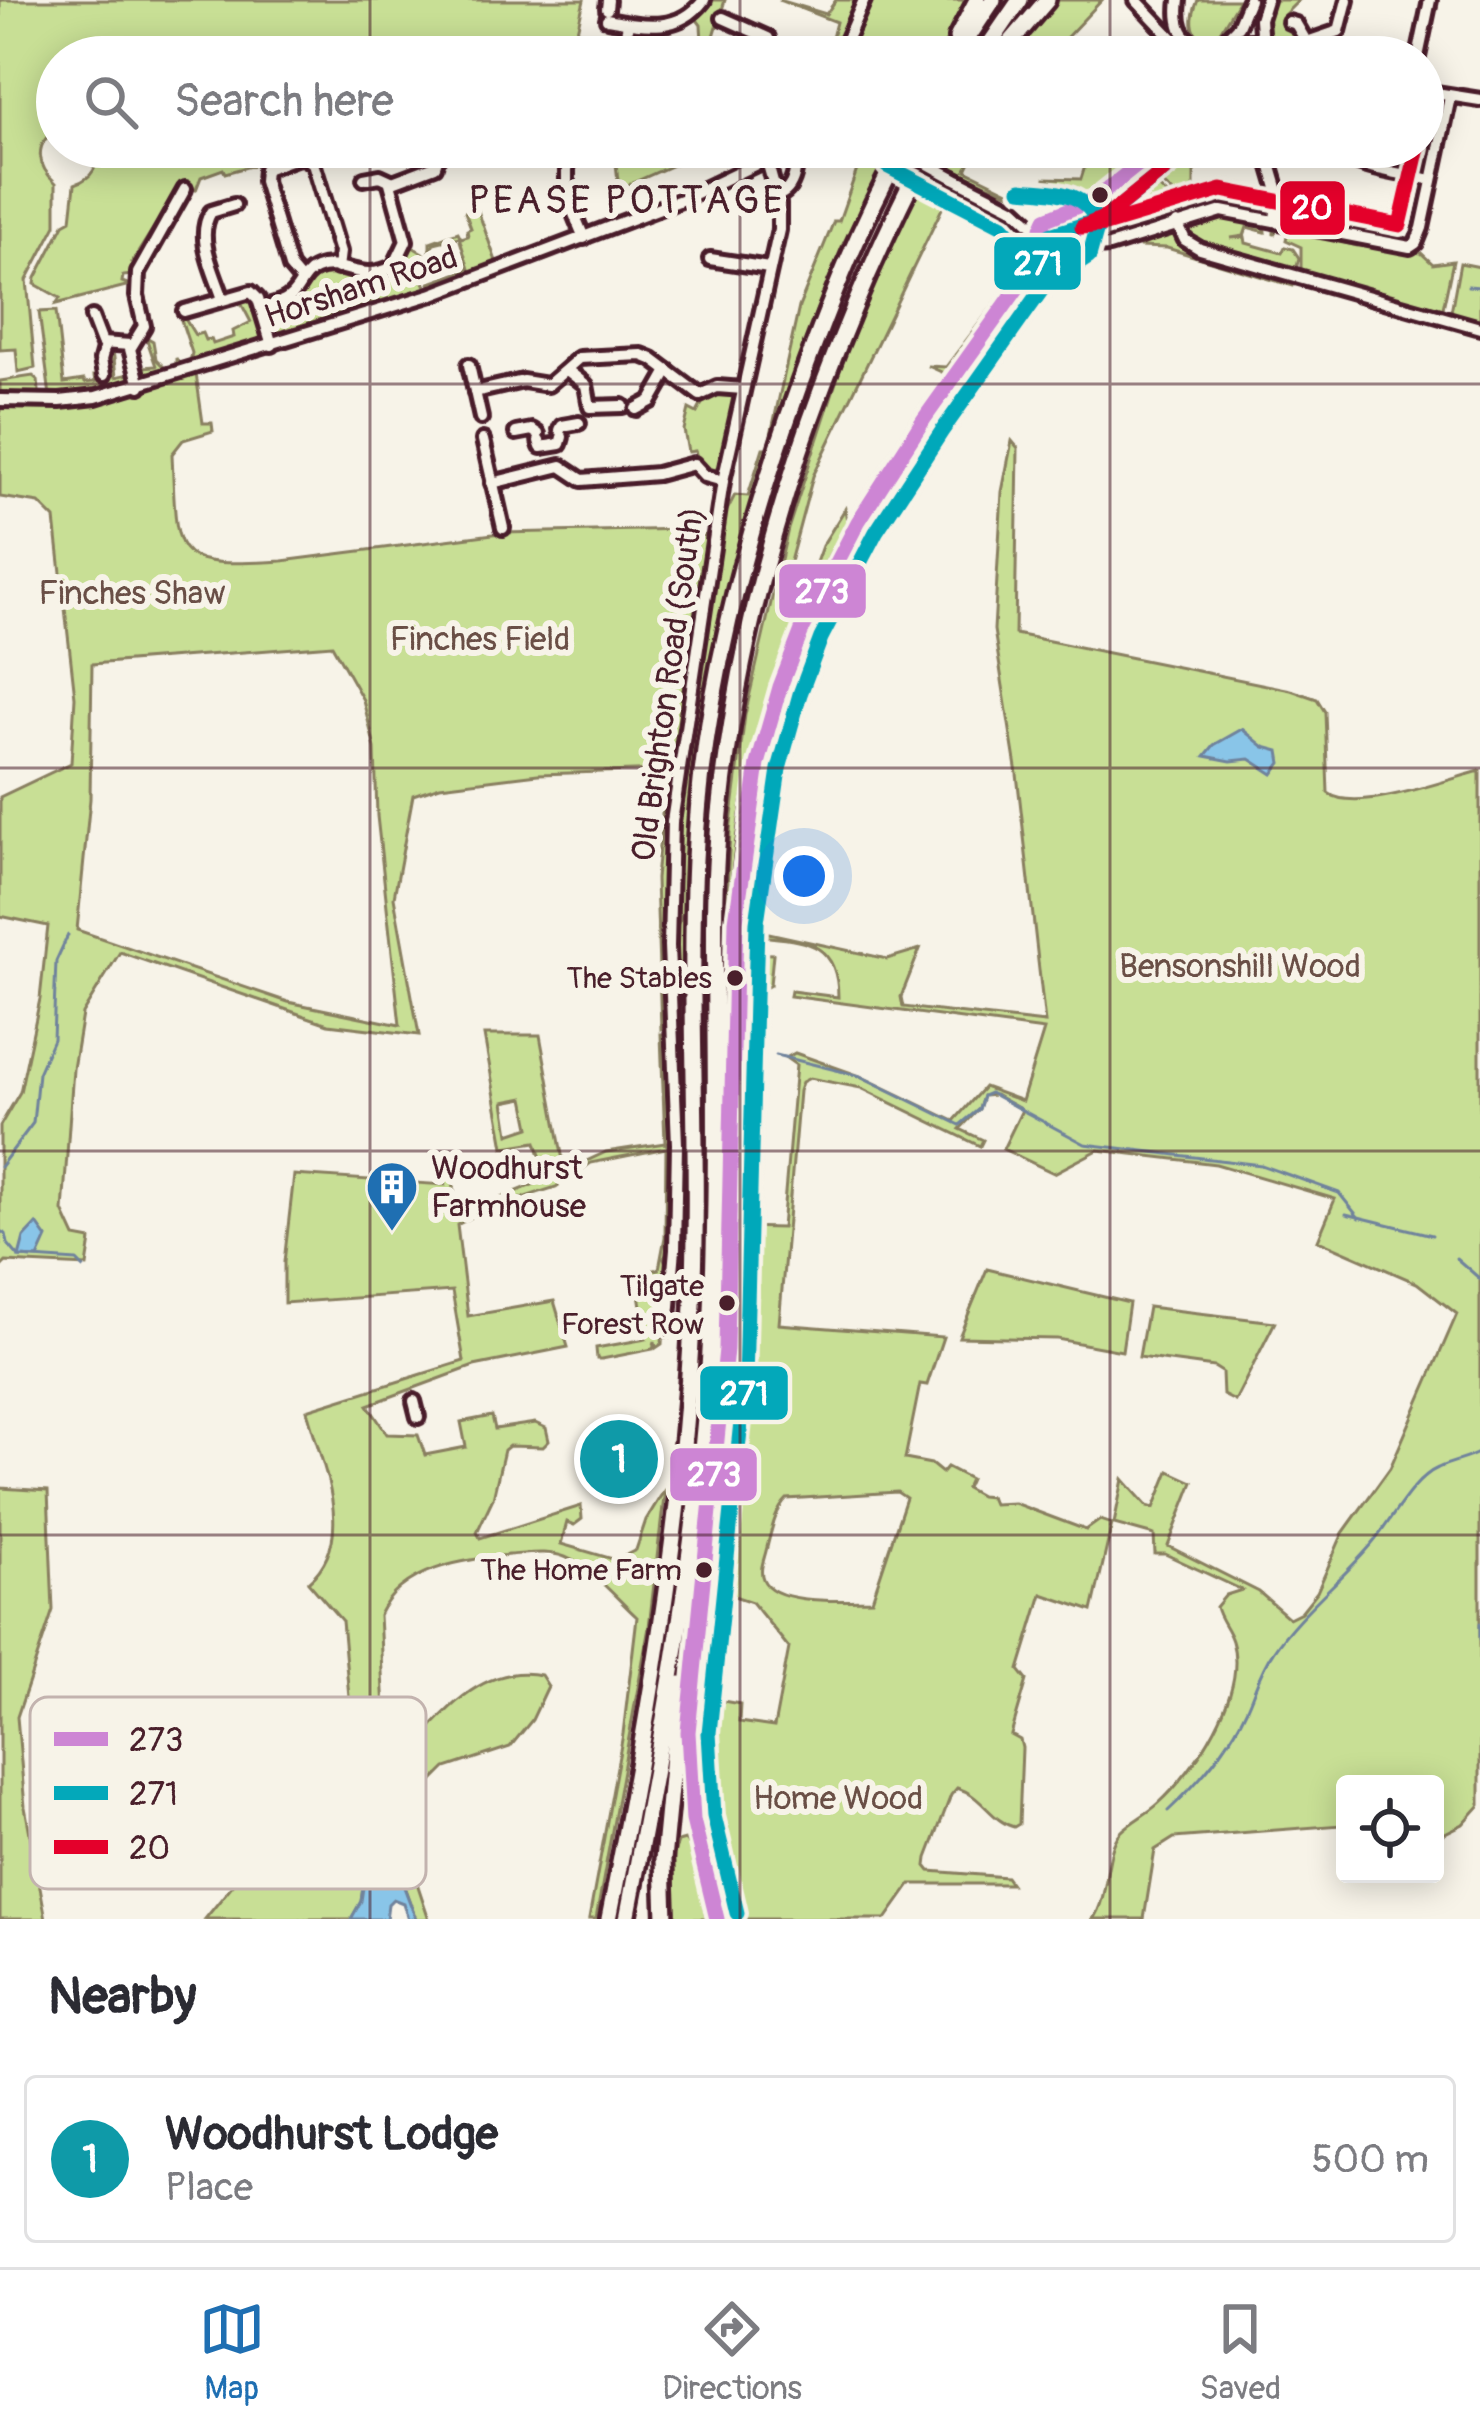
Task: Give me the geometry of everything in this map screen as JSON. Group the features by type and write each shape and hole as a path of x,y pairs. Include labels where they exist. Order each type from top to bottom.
{"highway":[{"path":"961,36 977,0"},
{"path":"967,36 993,0"},
{"path":"995,36 1020,0"},
{"path":"1016,36 1047,0"},
{"path":"609,1919 652,1695 686,1425 697,1212 695,858 710,718 730,615 787,422 828,308 891,168"},
{"path":"665,1919 663,1869 712,1320 715,904 719,813 731,722 756,606 806,432 876,252 918,168"},
{"path":"627,1919 664,1726 688,1561"}],"street":[{"path":"607,9 628,22 681,22 704,0"},
{"path":"848,36 864,0"},
{"path":"1136,0 1170,36"},
{"path":"1179,0 1177,21 1185,36"},
{"path":"1228,36 1249,0"},
{"path":"1264,36 1260,19 1265,0"},
{"path":"1318,36 1340,31 1347,0"},
{"path":"1422,36 1430,0"},
{"path":"723,18 766,30 769,36"},
{"path":"626,36 628,22"},
{"path":"1289,22 1296,24 1303,36"},
{"path":"1444,96 1480,100"},
{"path":"1444,125 1450,97"},
{"path":"267,168 264,181 290,267 302,280"},
{"path":"314,168 340,251 338,268"},
{"path":"364,179 377,176 391,181 426,168"},
{"path":"567,168 567,194 584,238"},
{"name":"Horsham Road","path":"0,400 80,400 140,386 433,294 584,238 750,168"},
{"name":"Old Brighton Road (South)","path":"668,1329 677,1164 670,858 723,481 780,224 769,168"},
{"name":"Old Brighton Road (South)","path":"777,196 790,185 795,168"},
{"path":"937,168 1015,209 1071,218 1084,241 1100,247"},
{"path":"1030,269 1074,242 1081,214 1133,168"},
{"path":"1271,168 1278,191 1275,221"},
{"path":"1377,168 1432,180"},
{"path":"1015,209 1042,237 1062,249 1100,247 1222,211 1410,247 1420,235 1435,168"},
{"path":"261,309 289,298 319,268 358,275 392,268 405,236 391,181"},
{"path":"130,344 144,326 136,296 140,267 185,189"},
{"path":"717,1919 692,1814 688,1747 726,1349 732,1202 731,977 736,900 752,794 782,682 837,556 897,458 1030,269 1053,215 1095,199"},
{"path":"223,299 204,228 211,212 233,205"},
{"path":"1177,223 1185,240 1200,249 1480,328"},
{"path":"717,256 769,268"},
{"path":"184,311 249,292 257,297 272,345"},
{"path":"92,317 105,344 130,344"},
{"path":"104,375 105,344"},
{"path":"130,344 140,386"},
{"path":"475,392 523,381 548,385 581,357 638,355 668,371 697,401 717,387 742,389"},
{"path":"469,364 481,418"},
{"path":"567,370 584,384 591,408 630,408 650,402 668,371"},
{"path":"558,467 552,440 562,426 579,423"},
{"path":"516,433 532,430 552,440"},
{"path":"483,440 503,528"},
{"path":"492,482 558,467 582,480 663,473 693,459 705,476 723,481"},
{"path":"414,1401 418,1417"}],"green space":[{"path":"0,0 584,0 576,36 36,36 36,168 44,168 56,183 56,225 27,280 35,368 18,372 16,349 0,350"},
{"path":"713,0 725,0 714,36 702,36 695,17"},
{"path":"779,0 826,14 836,0 856,0 842,36 832,36 836,22"},
{"path":"871,0 969,0 949,36 855,36"},
{"path":"1053,0 1102,0 1068,36 1024,36"},
{"path":"1198,0 1239,0 1217,36 1199,36 1193,15"},
{"path":"1270,0 1299,0 1284,15 1298,36 1268,36"},
{"path":"243,168 201,177 196,190 180,186 132,262 132,275 123,276 122,282 130,285 56,304 60,298 35,284 36,278 64,224 71,220 75,184 94,170"},
{"path":"616,168 666,168 619,189"},
{"path":"858,168 882,168 816,311 743,533 706,684 689,816 684,913 688,1087 681,1285 672,936 681,917 672,903 675,823 712,571 721,522 735,495 748,496 763,448 768,448 799,307 834,221 839,221"},
{"path":"953,168 967,168 1013,193 1043,192 1045,178 1081,179 1084,168 1120,168 1092,190 1068,198 1044,199 1019,195 993,187"},
{"path":"1150,168 1194,168 1194,201 1208,204 1190,208"},
{"path":"926,170 1026,225 1034,240 1032,255 956,368 944,373 928,366 946,367 1006,288 1030,239 1021,229 948,196 813,476 787,573 810,579 822,546 845,509 847,521 786,659 750,788 725,925 730,832 745,715 788,529 857,318"},
{"path":"1142,172 1189,215 1113,241 1089,241 1089,219"},
{"path":"477,208 497,264 433,289 430,283 469,269 459,237 434,243 430,249 430,242 458,232 461,238 468,236 471,228 465,212"},
{"path":"1216,216 1256,226 1264,223 1265,232 1247,227 1244,236 1231,238 1245,237 1246,243 1282,253 1285,247 1293,249 1299,258 1296,269 1190,240 1190,227"},
{"path":"1274,225 1357,246 1421,253 1433,264 1453,261 1443,308 1436,311 1301,271 1301,247 1286,240 1288,231 1277,229 1274,235"},
{"path":"1168,233 1185,247 1295,280 1293,286 1167,248 1139,247"},
{"path":"411,246 426,255 424,282 429,292 284,335 273,329 272,311 296,301 312,275 329,270 372,278"},
{"path":"1460,263 1480,267 1480,325 1450,317"},
{"path":"245,298 263,327 263,342 148,378 142,367 156,366 146,337 153,341 156,359 165,368 176,365 176,358 179,364 190,361 192,353 181,320 213,344 234,337 233,331 251,322 242,305 228,303"},
{"path":"56,311 64,383 95,382 94,376 114,375 111,360 105,358 113,349 116,377 129,374 123,350 132,382 82,396 50,396 39,312"},
{"path":"196,374 203,423 212,423 213,431 183,440 172,454 179,536 186,550 198,558 282,561 501,533 686,529 689,537 710,535 672,786 664,790 666,770 538,774 440,786 413,795 394,897 419,1035 328,1024 120,952 82,1014 73,1069 63,1211 75,1237 91,1240 87,1266 6,1262 0,1268 0,1126 20,1092 40,999 48,926 0,916 0,797 71,763 75,697 55,519 39,503 0,497 0,381 33,376 38,380 39,391 29,405 95,402","holes":["332,645 363,700 375,748 377,816 400,1025 288,1002 77,930 90,799 92,664"]},
{"path":"725,391 734,397 717,474 705,469 695,451 688,452 684,430 689,409 697,413 704,400"},
{"path":"1012,441 1018,448 1015,634 1317,699 1325,712 1328,793 1341,798 1379,798 1480,771 1480,1805 1463,1824 1444,1834 1444,1775 1336,1775 1336,1825 1174,1838 1155,1850 1144,1919 1093,1919 1116,1840 1172,1790 1215,1729 1235,1661 1232,1641 1216,1607 1226,1595 1242,1590 1165,1554 1155,1554 1154,1535 1114,1524 1123,1479 1154,1508 1169,1471 1193,1482 1168,1546 1259,1592 1289,1618 1301,1612 1317,1592 1343,1533 1390,1468 1457,1314 1417,1283 1318,1240 1335,1199 1216,1164 1098,1150 1054,1173 1003,1149 1022,1110 995,1095 983,1096 979,1109 960,1129 983,1140 980,1146 861,1088 810,1078 799,1091 779,1324 943,1337 927,1385 920,1384 905,1459 931,1464 942,1473 947,1467 970,1479 966,1488 990,1497 993,1504 1014,1503 1086,1530 1100,1520 1112,1524 1092,1611 1042,1594 1019,1670 1027,1680 1011,1735 1020,1740 1022,1748 1019,1824 1006,1824 957,1788 927,1858 930,1871 1006,1877 1011,1884 911,1884 886,1919 730,1919 704,1809 700,1697 740,1704 739,1722 774,1727 789,1648 752,1602 713,1589 727,1471 734,1349 740,1347 737,1227 782,1228 796,1065 786,1058 795,1053 860,1076 954,1121 984,1087 1022,1101 1044,1030 790,996 791,991 838,997 836,976 822,951 810,944 743,934 760,817 768,821 755,930 887,959 920,949 901,997 903,1007 1045,1023 1017,774 994,630 1002,492","holes":["897,1492 906,1498 872,1600 796,1598 770,1588 763,1579 762,1565 771,1530 787,1499"]},
{"path":"664,793 670,796 662,900 667,1025 661,1029 656,879"},
{"path":"742,953 773,954 770,985 760,991 739,991"},
{"path":"661,1034 668,1034 672,1136 666,1144 672,1152 662,1344 656,1348 655,1341 653,1349 597,1359 596,1348 646,1339 636,1274 659,1269 665,1237 666,1148 591,1163 556,1187 485,1210 457,1225 468,1316 554,1301 568,1347 474,1366 368,1405 387,1434 418,1435 425,1455 466,1447 461,1422 492,1416 495,1429 535,1423 546,1428 549,1441 543,1447 509,1446 504,1450 493,1498 477,1532 480,1538 581,1506 582,1519 574,1525 567,1522 561,1544 616,1560 636,1550 646,1520 665,1489 649,1627 596,1919 589,1919 623,1734 637,1617 594,1576 558,1555 509,1555 435,1569 403,1586 379,1615 383,1697 349,1697 342,1621 308,1582 323,1564 334,1523 327,1477 307,1410 464,1361 452,1291 284,1303 284,1262 294,1175 445,1185 441,1161 474,1154 452,1171 457,1216 547,1179 536,1142 504,1147 484,1035 540,1035 565,1171 606,1152 665,1143","holes":["524,1098 530,1127 509,1134 504,1102"]},
{"path":"987,1269 1129,1303 1122,1351 1057,1339 959,1337"},
{"path":"1148,1307 1275,1322 1235,1401 1223,1395 1222,1372 1214,1367 1139,1357"},
{"path":"0,1488 48,1491 53,1610 17,1717 30,1834 30,1889 40,1889 46,1919 0,1919"},
{"path":"518,1673 541,1675 548,1686 532,1720 510,1747 446,1768 426,1788 426,1733 444,1714 478,1686"},
{"path":"685,1840 693,1851 706,1919 675,1919 674,1854 678,1842"},
{"path":"229,1889 363,1889 351,1919 205,1919"},
{"path":"405,1889 419,1889 429,1919 416,1919"}],"water":[{"path":"1242,729 1264,747 1279,751 1281,763 1273,774 1250,759 1205,756"},
{"path":"37,1224 47,1238 38,1258 19,1257 24,1238"},
{"path":"363,1889 405,1889 416,1919 408,1919 403,1903 393,1899 386,1919 351,1919"}],"waterway":[{"path":"1468,286 1480,287"},
{"path":"0,1167 33,1123 38,1073 53,1039 56,961 68,935"},
{"path":"776,1055 860,1076 960,1125 990,1093 1085,1144 1261,1165 1339,1193 1359,1218"},
{"path":"1346,1214 1432,1235"},
{"path":"0,1231 19,1257 77,1261 84,1268"},
{"path":"1456,1258 1480,1279"},
{"path":"1168,1811 1222,1751 1268,1659 1296,1623 1372,1544 1419,1482 1438,1468 1480,1452"},
{"path":"1480,1623 1480,1639"}],"transit line":[{"name":"271","path":"891,168 1003,226 1040,266 1069,270 1089,257 1098,225 1085,205 1067,195 1021,189"},
{"name":"273","path":"1044,241 1046,219 1095,199 1134,168"},
{"name":"271","path":"1050,235 1105,218 1167,168"},
{"name":"20","path":"1167,168 1106,217 1082,227 1105,225 1222,190 1400,225 1413,168"},
{"name":"273","path":"717,1919 693,1820 688,1732 726,1349 736,921 758,764 802,630 858,522 924,419 1031,269 1067,247 1077,227"},
{"name":"271","path":"737,1913 714,1816 709,1733 745,1382 757,922 779,769 821,638 876,532 1046,284 1071,267"}],"place":[{"name":"The Stables","path":"735,978"},
{"name":"Woodhurst Farmhouse","path":"392,1233"},
{"name":"Tilgate Forest Row","path":"727,1303"},
{"name":"Woodhurst Lodge","path":"619,1459"},
{"name":"The Home Farm","path":"704,1570"}],"district":[{"name":"PEASE POTTAGE","path":"627,200"}],"park label":[{"name":"Finches Shaw","path":"132,593"},
{"name":"Finches Field","path":"480,639"},
{"name":"Bensonshill Wood","path":"1240,966"},
{"name":"Home Wood","path":"838,1798"}]}
